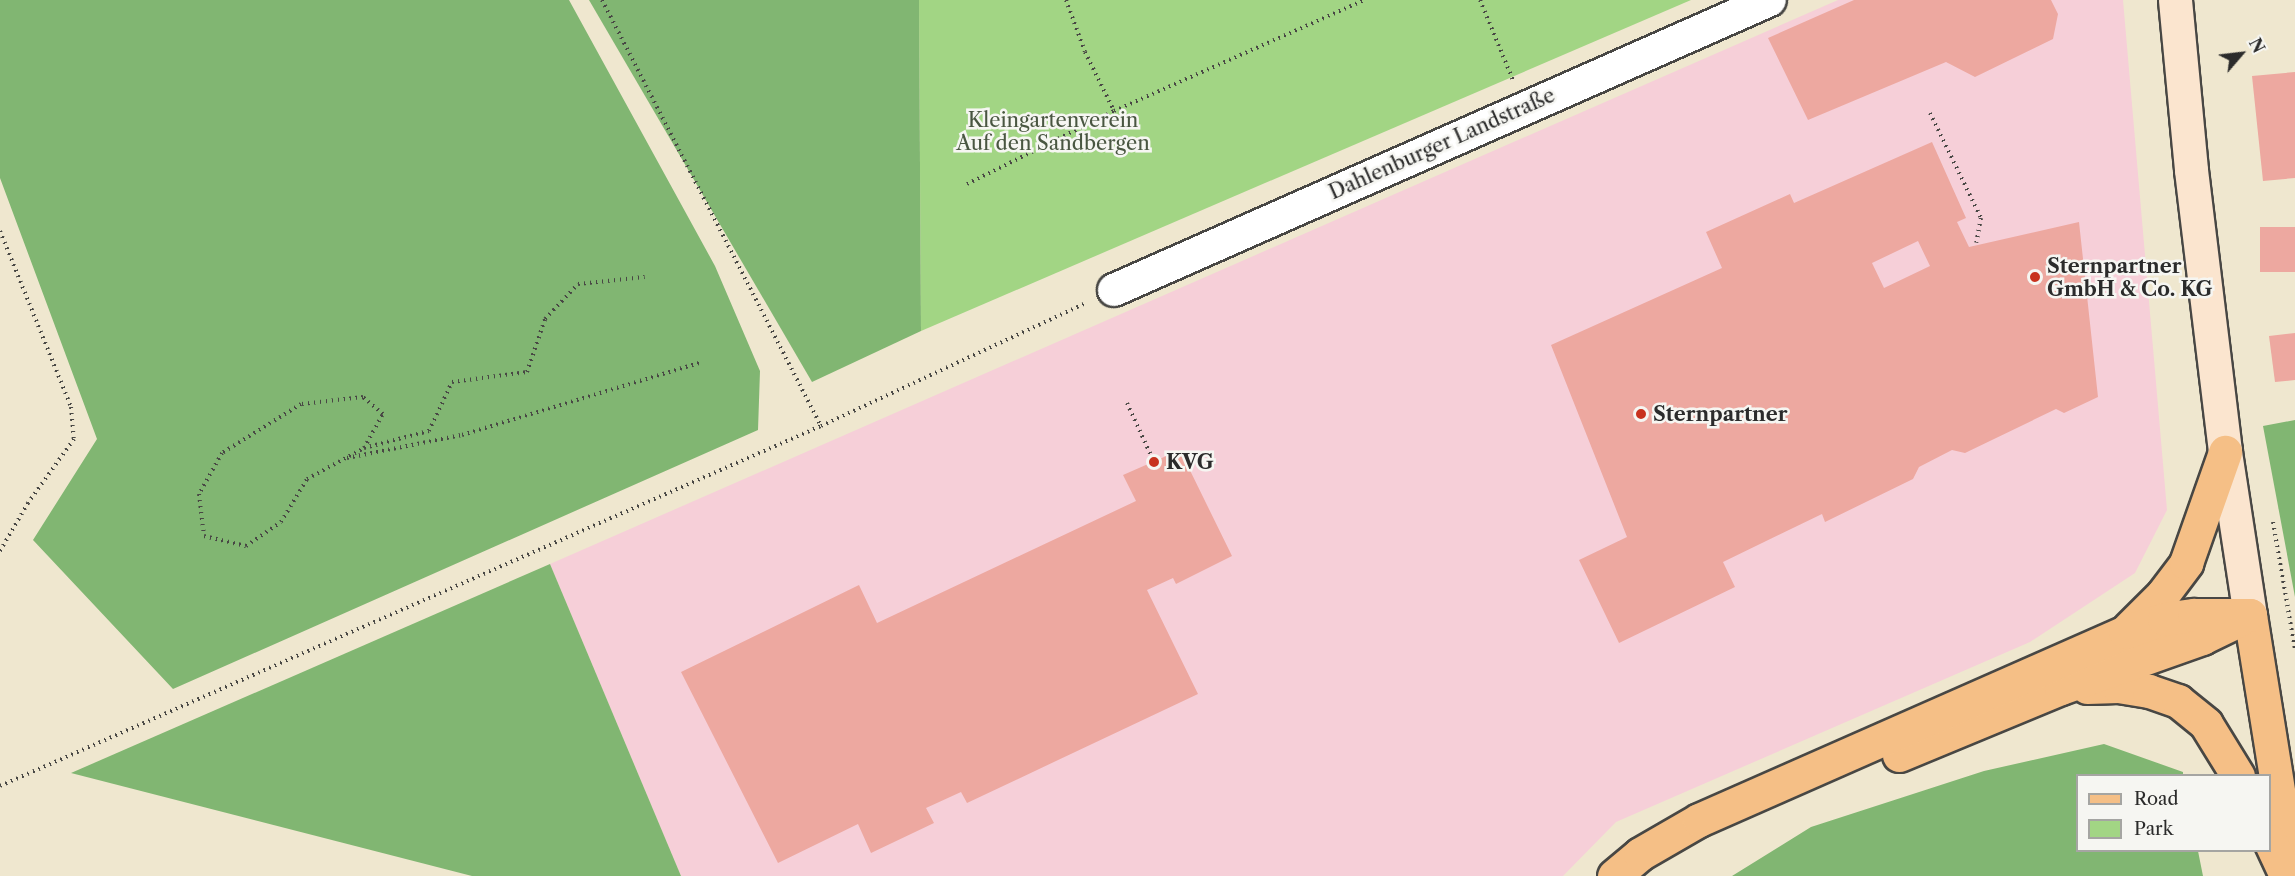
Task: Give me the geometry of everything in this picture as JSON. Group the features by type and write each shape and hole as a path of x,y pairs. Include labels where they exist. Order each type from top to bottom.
{"main road":[{"path":"2175,0 2191,170 2223,437 2292,876"},
{"path":"2125,632 2163,594 2186,563 2223,437"},
{"path":"1614,876 1640,854 1699,820 2125,632 2164,620 2184,617 2250,615"},
{"path":"1647,876 1708,838 1768,810 2061,688 2202,638 2250,615"},
{"path":"2061,688 2118,686 2149,691 2178,701 2206,724 2237,774"},
{"path":"2271,843 2286,876"}],"street":[{"name":"Dahlenburger Landstraße","path":"1114,290 1770,0"}],"path":[{"path":"602,0 821,426"},
{"path":"1066,0 1085,52 1114,111"},
{"path":"967,184 1114,111 1365,0"},
{"path":"1480,0 1523,108"},
{"path":"1930,113 1981,218 1976,243"},
{"path":"0,231 71,407 74,439 28,503 0,551"},
{"path":"364,448 384,414 363,397 301,404 222,453 199,494 204,536 246,546 281,522 307,480 364,448 429,431 452,382 527,372 545,319 578,284 645,278"},
{"path":"0,786 821,426 1114,290"},
{"path":"342,459 462,435 702,362"},
{"path":"1127,403 1154,462"}],"shaded area":[{"path":"1838,0 2123,0 2167,510 2135,573 2030,642 1616,822 1563,876 681,876 550,564"}],"green space":[{"path":"0,0 569,0 715,266 760,371 758,430 173,689 33,540 97,439 0,178"},
{"path":"589,0 919,0 921,331 812,382"},
{"name":"Kleingartenverein Auf den Sandbergen","path":"919,0 1691,0 921,331"},
{"path":"2295,420 2295,597 2263,426"},
{"path":"550,564 681,876 472,876 71,773"},
{"path":"2104,744 2183,772 2183,774 2076,774 2076,852 2198,852 2203,876 1732,876 1811,827 1984,771"}],"building":[{"path":"1854,0 2051,0 2058,14 2053,39 1975,77 1946,62 1808,120 1768,38"},
{"path":"2295,72 2295,178 2263,181 2252,76"},
{"path":"1932,142 1966,218 1957,222 1969,247 2079,222 2098,397 2064,413 2056,409 1965,453 1952,450 1919,467 1913,479 1825,522 1822,514 1723,562 1735,587 1619,643 1579,560 1627,537 1551,345 1722,268 1706,232 1790,194 1794,203","holes":["1918,241 1930,266 1884,288 1872,263"]},
{"path":"2260,227 2295,227 2295,272 2260,272"},
{"path":"2295,333 2295,380 2275,382 2269,336"},
{"path":"1180,450 1232,556 1176,584 1173,578 1147,590 1198,694 967,803 961,792 926,808 934,823 871,853 858,824 778,863 681,672 859,585 877,623 1136,501 1123,475"}],"place":[{"name":"Sternpartner GmbH & Co. KG","path":"2035,277"},
{"name":"Sternpartner","path":"1641,414"},
{"name":"KVG","path":"1154,462"}]}
